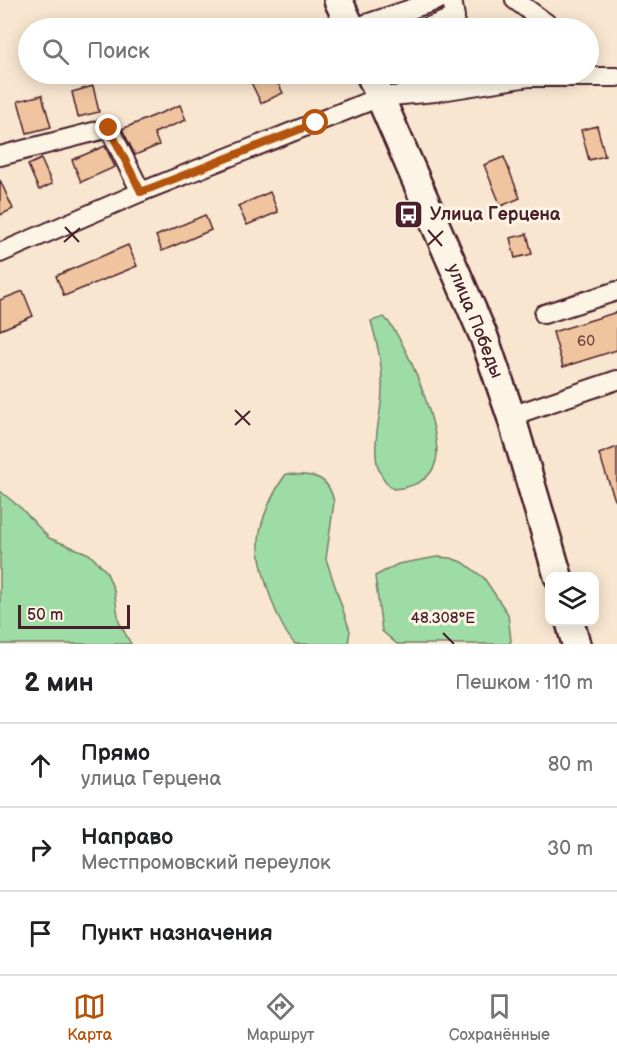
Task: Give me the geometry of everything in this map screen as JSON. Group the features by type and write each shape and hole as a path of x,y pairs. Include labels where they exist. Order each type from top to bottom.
{"highway":[{"path":"338,0 348,18"},
{"name":"улица Победы","path":"375,86 484,337 511,416 557,572"},
{"path":"571,626 576,644"}],"street":[{"path":"403,18 438,0"},
{"path":"452,0 455,17 452,18"},
{"path":"515,0 539,18"},
{"path":"599,77 616,80"},
{"path":"0,253 375,86 435,92 485,84"},
{"path":"0,156 109,128 141,192"},
{"path":"544,314 617,291"},
{"path":"511,416 617,380"}],"green space":[{"path":"384,317 402,344 421,386 437,447 436,461 430,474 413,485 393,489 378,468 376,455 382,372 371,321"},
{"path":"286,474 311,476 323,480 331,492 334,502 326,559 350,631 348,644 295,644 275,609 261,564 259,539 262,522 269,505"},
{"path":"0,491 22,509 49,538 89,554 106,571 114,590 119,622 131,644 0,644"},
{"path":"437,557 451,558 464,563 484,578 508,614 511,641 509,644 397,644 382,631 375,576 398,564"}],"building":[{"path":"252,84 278,84 283,93 261,103"},
{"path":"93,86 99,112 78,117 72,92"},
{"path":"42,95 51,127 27,133 18,101"},
{"path":"180,105 186,120 154,133 159,145 135,155 122,129"},
{"path":"597,126 605,156 589,160 581,130"},
{"path":"105,146 115,167 81,182 72,160"},
{"path":"504,157 520,198 501,206 484,165"},
{"path":"41,159 52,184 39,190 28,165"},
{"path":"0,180 13,209 0,215"},
{"path":"270,192 278,212 247,225 238,206"},
{"path":"205,215 211,230 162,251 156,236"},
{"path":"527,234 532,254 515,258 510,238"},
{"path":"128,245 137,266 64,296 56,276"},
{"path":"23,291 33,316 0,330 0,300"},
{"path":"617,312 617,350 563,367 553,332"},
{"path":"617,447 617,500 615,500 599,454"}],"place":[{"name":"Улица Герцена","path":"409,214"}],"route":[{"path":"109,128 141,192 316,123"}]}
